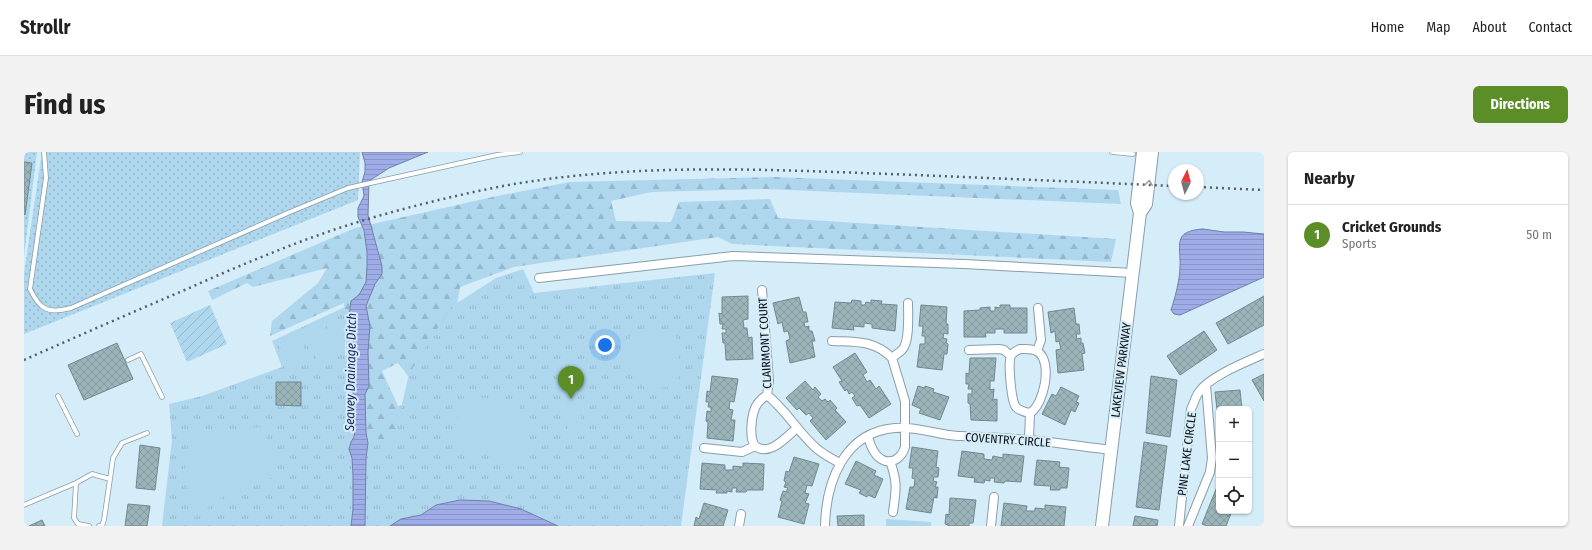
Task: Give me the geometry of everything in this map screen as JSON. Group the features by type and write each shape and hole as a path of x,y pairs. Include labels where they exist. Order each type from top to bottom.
{"street":[{"name":"LAKEVIEW PARKWAY","path":"1140,213 1146,204 1152,152"},
{"name":"LAKEVIEW PARKWAY","path":"1102,526 1140,213 1137,203 1138,153"},
{"path":"539,278 733,256 972,264 1133,273"},
{"name":"CLAIRMONT COURT","path":"755,446 752,439 755,408 760,400 767,395 769,381 762,290"},
{"path":"892,358 902,350 907,339 908,302"},
{"path":"1037,351 1041,340 1038,308"},
{"path":"832,341 871,344 884,350 892,358 905,401 905,446 903,454 895,460 890,461 881,459 871,445 868,437"},
{"path":"969,350 999,349 1004,350 1011,356"},
{"path":"1030,349 1037,351 1040,353 1044,361 1046,381 1035,410 1030,413 1022,411 1016,407 1012,400 1010,360 1011,356 1016,350 1030,349"},
{"name":"PINE LAKE CIRCLE","path":"1178,526 1191,410 1198,392 1220,375 1264,354"},
{"name":"PINE LAKE CIRCLE","path":"1188,526 1210,472 1212,458 1206,385"},
{"name":"CLAIRMONT COURT","path":"767,395 776,402 816,449 840,463"},
{"path":"1029,440 1030,413"},
{"path":"704,448 742,452 755,446 764,450 770,449 797,428"},
{"name":"COVENTRY CIRCLE","path":"825,526 830,490 840,463 848,452 868,437 886,429 904,428 951,436 1029,440 1112,450"},
{"path":"890,461 896,476 897,484 893,512"},
{"path":"991,526 994,497"},
{"path":"739,526 741,514"}],"lane":[{"path":"44,152 46,178 30,289 35,300 46,310 57,312 71,308 290,212 352,187 382,179 497,155 520,152"},
{"path":"1112,152 1138,153"},
{"path":"128,360 141,354 162,397"},
{"path":"58,396 77,434"},
{"path":"101,526 104,520 113,458 122,442 147,433"},
{"path":"24,505 76,483 92,474 110,479"},
{"path":"76,483 74,518 78,524 89,526"}],"green space":[{"path":"24,152 37,152 24,256"},
{"path":"42,152 360,152 358,200 24,334 24,273"},
{"path":"773,177 1118,190 1121,204 765,189 651,192 611,201 616,221 671,222 679,202 770,199 778,218 1116,239 1111,262 732,244 718,237 514,267 460,287 453,329 411,380 398,363 382,371 398,406 409,403 381,525 300,378 347,355 344,303 270,336 272,321 318,283 327,268 253,287 247,283 212,300 208,291 355,228 497,196 570,182"},
{"path":"523,269 534,293 715,273 681,526 162,526 172,440 169,404 202,396 282,367 272,341 345,307 345,436 393,443 409,374 451,307 496,278"},
{"path":"210,305 227,344 187,362 170,323"},
{"path":"322,319 338,354 318,362 303,328"},
{"path":"339,320 347,341 335,346 326,325"},
{"path":"297,331 310,362 290,370 277,340"},
{"path":"633,332 674,335 680,341 677,387 645,388 621,360"},
{"path":"571,371 585,435 570,439 557,373"},
{"path":"464,396 517,401 531,441 523,467 457,445 453,435"},
{"path":"263,427 280,475 227,494 191,520 185,467 190,432"},
{"path":"886,519 931,522 931,526 886,526"}],"water":[{"path":"362,152 428,152 389,168 369,181 368,215 382,266 382,274 375,284 366,306 370,326 368,352 369,386 365,394 366,433 368,443 366,458 365,526 351,526 353,509 353,476 352,458 349,449 354,437 356,417 353,392 348,386 350,381 353,380 352,358 357,318 349,316 351,301 359,295 366,282 367,267 367,252 364,230 358,217 358,208 364,196 362,182 365,172 365,163"},
{"path":"1203,229 1224,232 1264,234 1264,277 1180,315 1174,314 1171,310 1179,277 1180,240 1186,233 1193,230"},
{"path":"460,500 489,501 521,509 558,526 390,526 401,519 421,515 436,505"}],"building":[{"path":"24,162 32,163 25,215 24,214"},
{"path":"748,296 748,319 743,320 744,328 747,328 748,338 752,337 753,359 726,360 725,343 723,343 722,333 726,333 726,329 722,329 723,324 720,324 719,313 722,314 722,297"},
{"path":"1264,296 1264,325 1228,344 1216,323"},
{"path":"799,297 803,312 806,312 808,322 804,322 805,327 809,326 809,331 812,331 815,341 812,341 815,357 790,363 786,341 790,339 788,331 784,332 782,322 778,324 773,303"},
{"path":"852,300 861,301 861,305 865,305 866,302 871,303 871,300 882,301 881,304 897,305 895,331 872,328 872,324 864,323 864,327 853,326 854,330 832,328 835,302 851,303"},
{"path":"921,305 947,307 946,324 948,324 948,334 944,333 943,338 947,339 946,343 948,344 947,354 944,354 942,370 917,367 920,344 925,344 925,336 922,336 923,326 919,326"},
{"path":"1000,305 1010,305 1010,308 1027,308 1027,333 1004,333 1004,329 995,329 995,333 985,333 986,337 964,337 964,311 980,310 980,308 990,307 990,311 995,311 995,307 1000,308"},
{"path":"1074,308 1076,324 1079,324 1080,334 1076,334 1077,339 1081,338 1081,343 1083,343 1085,353 1082,354 1084,370 1058,373 1056,350 1061,349 1059,341 1056,342 1055,331 1051,333 1048,312"},
{"path":"1204,331 1217,350 1180,375 1167,356"},
{"path":"117,343 133,379 84,400 68,365"},
{"path":"855,353 867,372 863,375 867,382 870,380 876,389 879,386 891,404 869,418 860,405 857,406 852,398 855,396 852,392 849,394 847,389 845,391 839,382 842,381 833,367"},
{"path":"970,358 996,358 994,381 990,381 990,390 994,389 993,400 997,399 997,421 971,420 968,394 972,394 972,389 968,389 969,384 966,384 966,373 969,374"},
{"path":"1264,374 1264,401 1252,380"},
{"path":"712,376 738,379 734,402 730,401 729,409 733,410 731,420 735,420 733,441 707,438 707,411 711,412 711,407 708,407 709,402 706,402 707,391 710,392"},
{"path":"1151,376 1177,380 1170,437 1146,433"},
{"path":"805,381 813,390 815,387 821,394 818,397 822,401 825,399 828,402 830,400 837,408 835,410 846,422 826,440 810,421 813,418 809,413 806,415 799,408 797,410 786,398"},
{"path":"276,382 301,382 301,406 276,405"},
{"path":"918,386 925,388 925,386 934,389 933,392 949,397 940,420 919,413 921,409 912,405"},
{"path":"1061,387 1079,396 1076,402 1079,403 1075,412 1071,410 1065,425 1042,414 1052,394 1056,396"},
{"path":"1240,390 1242,406 1217,406 1215,392"},
{"path":"1144,442 1167,446 1159,510 1136,507"},
{"path":"140,445 160,448 155,490 136,488"},
{"path":"912,447 938,451 936,467 939,468 938,477 934,477 933,481 937,482 935,487 938,487 937,498 934,497 931,513 906,509 910,487 914,487 915,479 912,478 913,468 909,468"},
{"path":"962,451 984,454 984,459 992,460 993,456 1003,458 1003,454 1024,456 1021,482 994,482 995,478 990,478 990,481 985,480 984,483 974,482 975,478 958,476"},
{"path":"794,457 819,464 812,486 807,485 805,493 809,494 805,503 809,504 804,524 778,517 782,501 780,500 783,491 786,492 788,488 784,487 786,482 784,481 786,471 789,472"},
{"path":"1037,460 1060,462 1059,467 1069,468 1067,488 1050,490 1051,486 1034,485"},
{"path":"856,461 876,471 874,475 883,479 875,498 868,495 867,497 859,493 861,490 845,484"},
{"path":"702,463 725,465 725,470 733,470 733,466 743,467 743,463 764,464 763,490 736,492 737,488 732,488 732,492 727,491 727,493 716,493 717,490 700,489"},
{"path":"1216,489 1216,514 1231,514 1226,526 1207,526 1202,524"},
{"path":"950,498 976,500 973,523 969,523 969,526 948,526 945,524 946,514 949,515"},
{"path":"704,503 728,510 723,526 694,526 696,517 699,519"},
{"path":"1004,503 1027,506 1026,511 1035,511 1035,508 1045,509 1045,505 1066,507 1064,526 1001,526"},
{"path":"128,504 150,506 147,526 125,526"},
{"path":"864,515 864,526 838,526 837,516"},
{"path":"1135,516 1158,520 1157,526 1133,526"},
{"path":"42,520 45,526 29,526"}],"railway":[{"path":"24,360 242,265 336,229 398,210 503,186 544,179 627,172 710,169 920,175 1168,186"},
{"path":"1204,187 1264,190"}],"place":[{"name":"Cricket Grounds","path":"571,399"}],"water label":[{"name":"Seavey Drainage Ditch","path":"350,372"}]}
